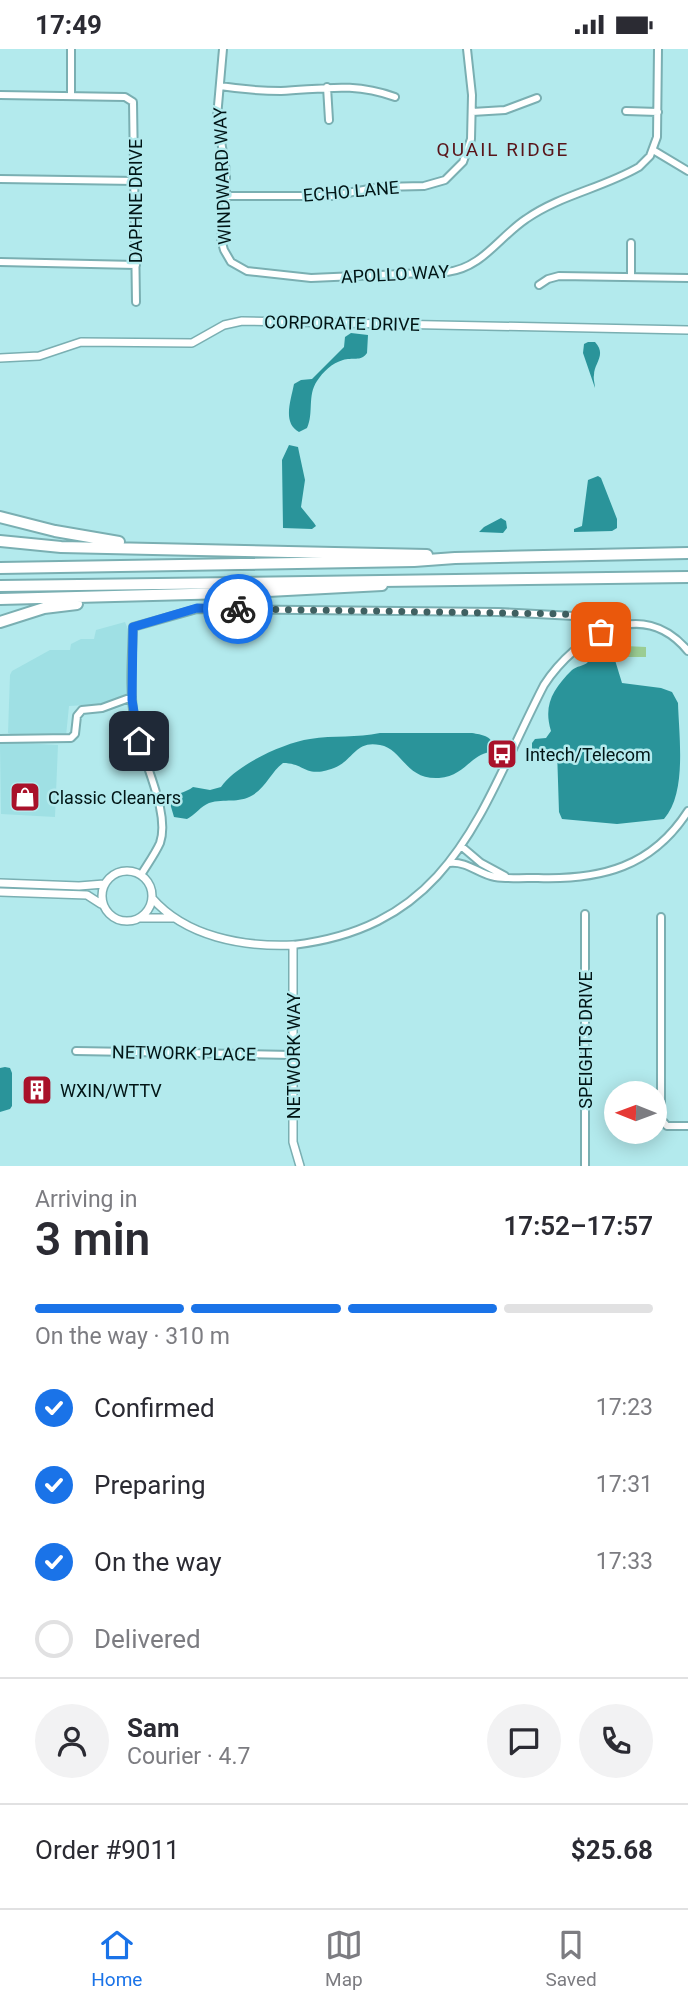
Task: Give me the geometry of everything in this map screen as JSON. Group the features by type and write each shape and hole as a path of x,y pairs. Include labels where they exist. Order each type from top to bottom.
{"highway":[{"path":"0,517 64,533 160,547"},
{"path":"0,541 61,547 413,553 455,558"},
{"path":"0,568 688,553"},
{"path":"0,586 368,579 400,582 688,577"},
{"path":"0,599 368,587 400,582"},
{"path":"0,622 58,606 153,596"}],"street":[{"path":"0,95 71,96 71,49"},
{"name":"WINDWARD WAY","path":"223,49 217,117 225,166 226,197 221,239 229,260"},
{"path":"467,49 472,112 505,110 537,99"},
{"path":"658,49 657,137 653,150 688,171"},
{"path":"220,86 266,91 361,87 395,97"},
{"path":"327,87 329,120"},
{"name":"DAPHNE DRIVE","path":"71,96 127,97 133,101 136,302"},
{"path":"626,111 658,112"},
{"name":"ECHO LANE","path":"226,197 331,196 380,187 419,187 434,184 449,177 464,160 471,139 472,112"},
{"name":"APOLLO WAY","path":"229,260 247,271 312,278 458,270 481,259 528,217 633,171 645,162 653,150"},
{"path":"0,179 136,181"},
{"path":"631,243 631,277"},
{"path":"0,262 136,265"},
{"path":"539,285 559,276 688,278"},
{"name":"CORPORATE DRIVE","path":"2,356 39,356 70,344 86,342 192,343 226,324 245,321 688,330"},
{"path":"141,875 158,846 163,824 139,741 132,697 133,627 197,608 507,613 575,616 596,635"},
{"path":"152,898 173,918 202,931 237,941 293,945 342,937 379,922 426,889 449,863 474,826 548,678 568,655 596,635 629,624 647,624 666,631 688,652"},
{"path":"0,739 71,738 75,734 77,716 82,710 102,708 132,697"},
{"path":"449,863 464,862 488,875 506,877 569,879 610,872 635,862 652,851 673,831 688,811"},
{"path":"461,846 481,863 506,877"},
{"path":"103,906 101,894 104,884 112,875 130,871 141,875 149,884 152,898 148,910 141,918"},
{"path":"0,883 79,886 104,884"},
{"path":"0,893 87,895 118,921 173,918"},
{"name":"SPEIGHTS DRIVE","path":"585,914 585,1166"},
{"path":"661,917 661,1119 667,1126 688,1126"},
{"name":"NETWORK WAY","path":"293,945 293,1142 300,1166"},
{"name":"NETWORK PLACE","path":"76,1051 292,1055"}],"shaded area":[{"path":"351,333 368,335 367,353 359,358 339,361 322,374 312,393 307,428 299,432 289,417 294,384 312,379 344,347 345,337"},
{"path":"595,342 600,351 594,377 595,388 583,353 584,344"},
{"path":"289,445 298,447 305,480 301,507 316,526 312,529 283,528 282,460"},
{"path":"598,476 617,519 617,528 612,531 574,532 574,529 582,526 588,480"},
{"path":"501,518 506,521 507,528 503,533 479,532 484,527"},
{"path":"125,622 130,634 128,693 105,704 69,706 66,736 8,733 12,671 50,650 70,650 71,644 81,639 94,639 96,630"},
{"path":"602,645 611,647 622,683 661,688 672,692 678,703 679,780 671,808 664,819 617,824 562,819 559,812 557,750 532,749 535,739 546,738 551,731 548,713 555,691 572,670 587,663"},
{"path":"380,733 472,733 488,738 494,747 455,774 439,778 419,774 388,748 365,745 341,765 324,771 311,771 283,763 253,795 209,803 187,819 174,817 169,800 174,796 193,787 210,790 221,787 237,771 274,750 310,739"},
{"path":"0,744 58,745 55,817 1,814"},
{"path":"0,1068 10,1068 12,1073 12,1106 0,1112"}],"green space":[{"path":"625,646 646,647 646,657 625,657"}],"way so far":[{"path":"238,609 565,614 575,616 596,635 601,632"}],"place":[{"name":"Intech/Telecom","path":"502,754"},
{"name":"Classic Cleaners","path":"25,797"},
{"name":"WXIN/WTTV","path":"37,1090"}],"district":[{"name":"QUAIL RIDGE","path":"503,149"}],"route":[{"path":"139,741 132,700 133,627 197,608 238,609"}]}
